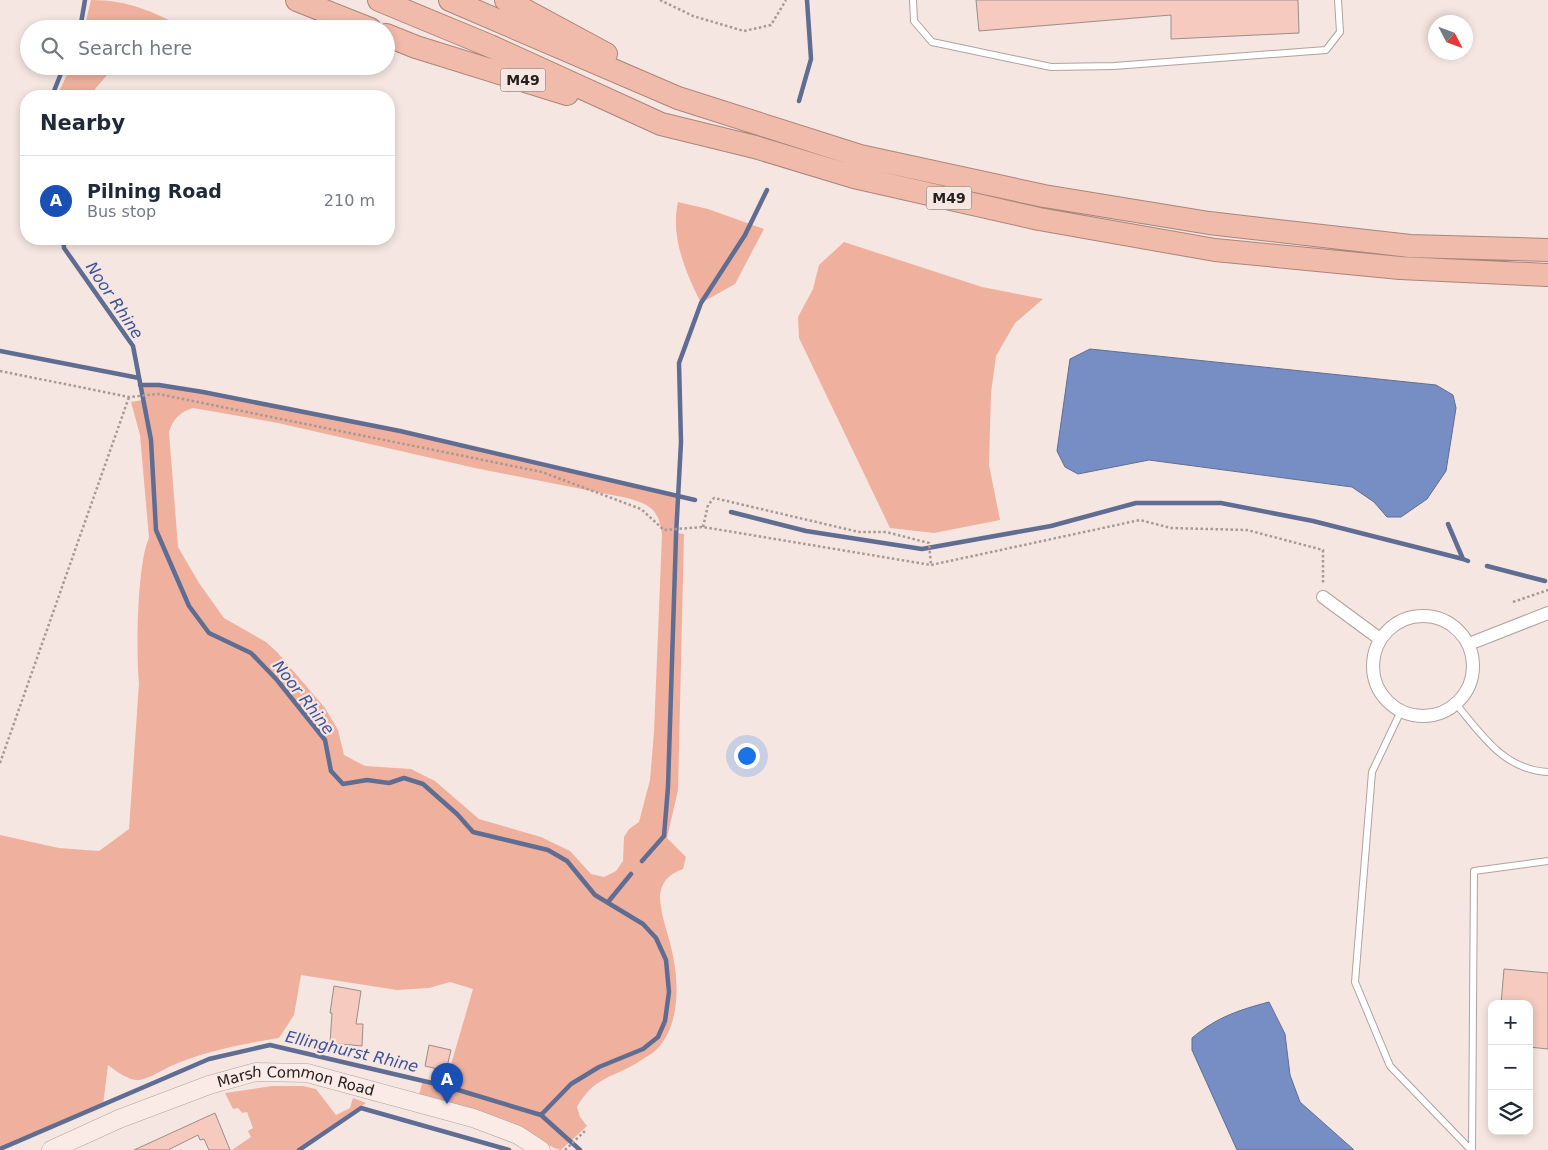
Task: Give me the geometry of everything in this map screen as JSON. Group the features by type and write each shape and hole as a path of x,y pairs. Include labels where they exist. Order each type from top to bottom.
{"highway":[{"path":"297,0 347,20"},
{"name":"M49","path":"379,0 490,46 661,124"},
{"name":"M49","path":"450,0 678,98 860,156 1044,196 1199,222 1410,246 1548,250"},
{"name":"M49","path":"506,0 602,52 743,120"},
{"name":"M49","path":"395,39 416,47 661,124 755,147 864,179 1039,219 1215,250 1400,268 1548,275"}],"main road":[{"name":"Marsh Common Road","path":"51,1150 119,1119 208,1085 256,1072 264,1072 307,1073 473,1118 518,1135 541,1150"}],"street":[{"path":"1323,597 1380,639"},
{"path":"1469,644 1548,613"},
{"path":"1426,616 1448,622 1460,631 1469,644 1473,660 1473,676 1466,692 1456,704 1444,712 1429,716 1415,716 1401,711 1387,702 1377,688 1372,672 1373,654 1380,639 1390,627 1403,619 1426,616"}],"lane":[{"path":"913,0 914,21 932,42 1051,67 1114,66 1326,50 1340,32 1338,0"},
{"path":"1456,704 1498,753 1531,771 1548,772"},
{"path":"1401,711 1372,772 1355,982 1390,1066 1472,1150"},
{"path":"1472,1150 1474,871 1548,861"}],"path":[{"path":"660,0 694,16 744,31 772,25 786,0"},
{"path":"0,371 134,398 158,394 542,472 641,508 664,530 703,527 931,565 1140,520 1171,528 1247,530 1323,550 1323,597"},
{"path":"0,763 129,397"},
{"path":"703,527 708,505 714,498 859,532 886,532 929,543 931,565"},
{"path":"1513,602 1548,590"},
{"path":"565,1149 586,1130"}],"shaded area":[{"path":"91,0 130,5 168,20 86,20"},
{"path":"67,75 107,75 94,90 60,90"},
{"path":"678,202 708,209 764,229 735,284 701,303 685,267 678,241 676,215"},
{"path":"844,242 982,287 1043,299 1015,323 996,356 991,393 989,465 1000,520 934,533 890,528 799,338 798,317 813,289 819,265"},
{"path":"140,385 161,385 202,390 445,441 678,495 676,533 684,534 678,790 667,838 686,857 683,869 667,879 662,886 660,895 662,915 676,972 675,1012 666,1037 657,1049 637,1063 596,1084 583,1097 577,1107 580,1117 587,1126 561,1150 537,1138 419,1095 423,1080 445,1085 473,989 450,982 429,988 397,990 301,975 294,1015 279,1038 197,1056 139,1080 128,1078 108,1065 103,1105 0,1149 0,835 59,848 99,851 129,829 139,683 138,631 140,587 145,550 149,538 140,435 131,402 143,400","holes":["193,408 278,423 475,468 627,498 642,503 656,514 662,534 654,732 650,780 639,822 629,829 624,837 623,861 616,871 604,877 591,874 570,851 541,837 479,819 435,781 411,769 365,766 344,755 338,730 325,708 277,652 266,642 224,618 199,583 178,547 169,432 178,417"]},
{"path":"272,1086 303,1086 316,1089 336,1115 350,1108 353,1098 366,1103 299,1150 232,1150 251,1137 248,1131 253,1128 247,1112 242,1113 238,1108 233,1109 225,1093"}],"water":[{"path":"1090,349 1436,385 1453,395 1456,408 1446,471 1427,499 1401,517 1387,517 1374,502 1352,487 1149,460 1078,474 1065,467 1057,451 1070,359"},
{"path":"1269,1002 1285,1034 1290,1075 1300,1102 1354,1150 1237,1150 1192,1050 1192,1038 1210,1025 1229,1015"}],"building":[{"path":"976,0 1298,0 1299,33 1171,39 1171,15 979,31"},
{"path":"1504,969 1548,973 1548,1049 1533,1047 1533,1000 1501,1000"},
{"path":"334,986 361,991 356,1024 363,1024 362,1046 330,1043 332,1013 330,1013"},
{"path":"429,1045 451,1050 446,1071 425,1066"},
{"path":"215,1113 230,1150 209,1150 204,1139 200,1140 198,1135 168,1150 134,1150"}],"waterway":[{"name":"Noor Rhine","path":"82,20 85,0"},
{"path":"799,101 811,59 807,0"},
{"name":"Noor Rhine","path":"54,90 60,75"},
{"path":"642,861 664,836 668,787 681,442 679,363 701,303 745,235 767,190"},
{"name":"Noor Rhine","path":"64,245 133,346 151,440 156,530 189,606 209,633 251,653 277,680 325,740 331,771 343,784 367,780 389,783 404,778 423,784 457,814 473,832 548,850 567,861 595,895 643,924 656,938 666,960 669,992 665,1021 658,1037 643,1049 599,1067 571,1084 541,1115"},
{"path":"0,351 139,378"},
{"path":"140,385 159,385 203,392 400,431 695,500"},
{"path":"731,512 806,531 922,549 1051,526 1136,503 1221,503 1313,521 1463,559"},
{"path":"1448,524 1463,559 1468,561"},
{"path":"1487,566 1545,581"},
{"path":"608,902 631,874"},
{"name":"Ellinghurst Rhine","path":"0,1149 209,1059 270,1045 445,1086 541,1115 580,1150"},
{"path":"299,1150 361,1108 509,1150"}],"place":[{"name":"Pilning Road","path":"447,1104"}]}
